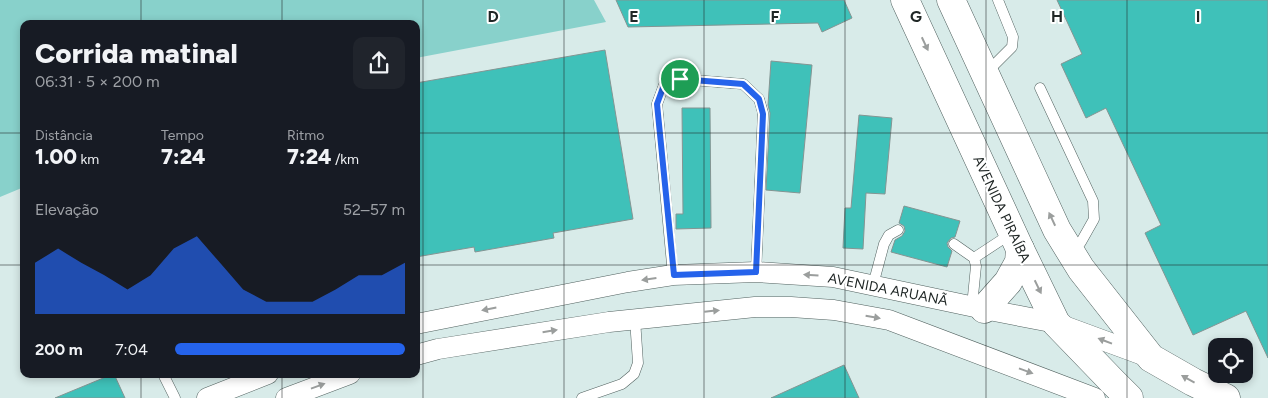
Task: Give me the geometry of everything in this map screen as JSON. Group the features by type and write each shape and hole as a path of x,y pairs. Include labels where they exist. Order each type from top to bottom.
{"main road":[{"name":"AVENIDA PIRAÍBA","path":"905,0 1016,241 1056,322 1129,398"},
{"path":"951,0 1058,230 1081,269 1151,358"},
{"path":"978,308 1008,282 1019,262 1016,241"},
{"name":"AVENIDA ARUANÃ","path":"1151,358 1226,398"}],"street":[{"name":"AVENIDA ARUANÃ","path":"420,323 628,282 674,275 756,272 834,277 978,308 1056,322 1151,358"},
{"path":"420,354 438,349 634,319 755,307 791,307 834,310 889,320 1096,398"},
{"path":"207,398 258,378"},
{"path":"286,398 339,378"}],"lane":[{"path":"986,74 1012,47 1013,37 998,0"},
{"path":"674,275 657,104 664,85 680,79 743,84 759,99 763,114 756,272"},
{"path":"1040,88 1094,201 1094,219 1081,242 1072,253"},
{"path":"874,286 884,244 889,236 898,230"},
{"path":"974,258 1016,241"},
{"path":"954,244 974,258 978,308"},
{"path":"582,398 622,384 634,374 638,363 634,319"},
{"path":"165,378 174,398"}],"shaded area":[{"path":"0,0 594,0 606,22 420,57 420,20 20,20 20,189 0,197"}],"building":[{"path":"616,0 844,0 852,18 822,32 818,23 628,27"},
{"path":"1057,0 1268,0 1268,358 1246,311 1193,335 1145,233 1161,225 1106,108 1086,118 1061,64 1082,54"},
{"path":"605,50 633,219 553,233 554,238 475,252 474,247 420,256 420,82"},
{"path":"771,61 812,65 800,193 766,190"},
{"path":"682,108 710,108 711,228 676,229 676,214 683,214"},
{"path":"859,115 892,118 885,194 866,193 863,249 843,248 845,208 851,208"},
{"path":"904,206 960,221 955,237 951,238 947,243 952,251 947,267 891,252 895,240 902,236 905,231 904,226 899,223"},
{"path":"844,365 859,398 771,398"},
{"path":"103,378 116,378 125,398 55,398"}],"route":[{"path":"680,79 743,84 759,99 763,114 756,272 674,275 657,104 664,85 680,79"}]}
